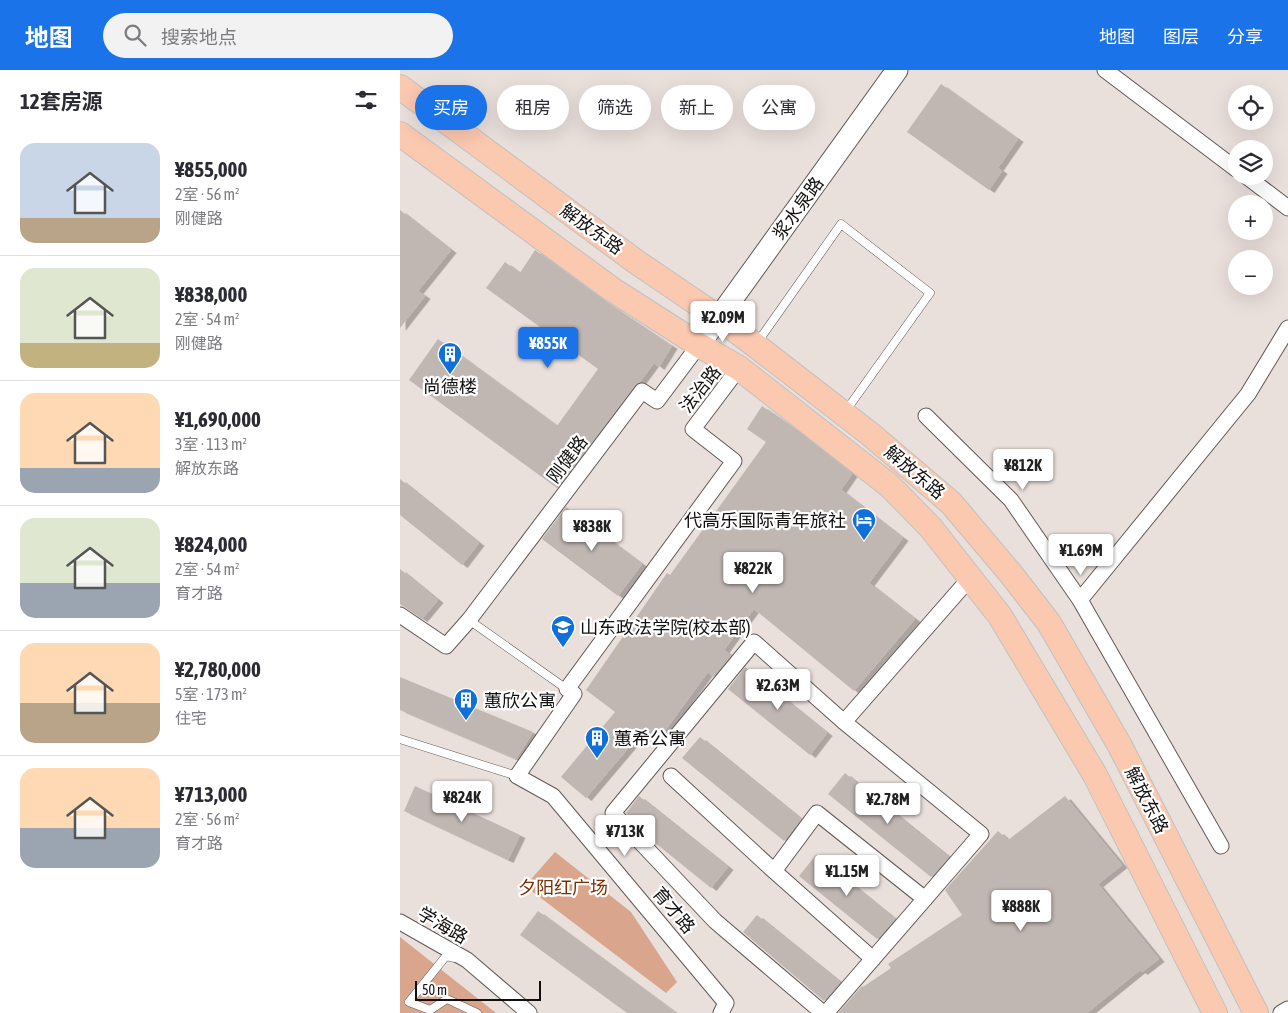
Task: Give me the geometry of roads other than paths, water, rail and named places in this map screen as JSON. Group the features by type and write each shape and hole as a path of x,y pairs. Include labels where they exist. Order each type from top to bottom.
{"main road":[{"name":"浆水泉路","path":"698,345 897,70"},
{"name":"解放东路","path":"400,87 635,261 719,318 844,414 951,503 1011,574 1048,623 1120,746 1256,1013"},
{"name":"解放东路","path":"400,134 613,290 698,345 739,368 890,486 931,528 1000,616 1095,775 1215,1013"}],"street":[{"path":"1105,70 1228,163"},
{"path":"1258,185 1288,208"},
{"path":"1080,600 1248,394 1288,328"},
{"name":"刚健路","path":"469,620 642,390 657,401 698,345"},
{"name":"法治路","path":"570,691 734,461 693,429 739,368"},
{"path":"926,416 1011,500 1041,541 1080,600 1221,846"},
{"path":"844,722 970,578"},
{"path":"400,615 446,646 469,620"},
{"path":"754,642 844,722 981,834 825,1013 715,921 614,813 754,642"},
{"path":"517,776 570,691"},
{"name":"育才路","path":"517,776 553,796 726,1003 721,1013"},
{"path":"671,776 873,959"},
{"path":"774,871 817,813 925,898"},
{"name":"学海路","path":"400,922 467,960 529,1013"},
{"path":"1281,1013 1288,1009"}],"lane":[{"path":"755,346 840,224 930,293 844,414"},
{"path":"469,620 570,691"},
{"name":"育才路","path":"400,739 517,776"},
{"path":"467,960 446,956 409,1002 430,1010 447,999 477,1013"}],"place":[{"name":"尚德楼","path":"450,375"},
{"name":"代高乐国际青年旅社","path":"864,541"},
{"name":"山东政法学院(校本部)","path":"563,648"},
{"name":"蕙欣公寓","path":"466,721"},
{"name":"蕙希公寓","path":"597,759"}],"park label":[{"name":"夕阳红广场","path":"563,887"}]}
